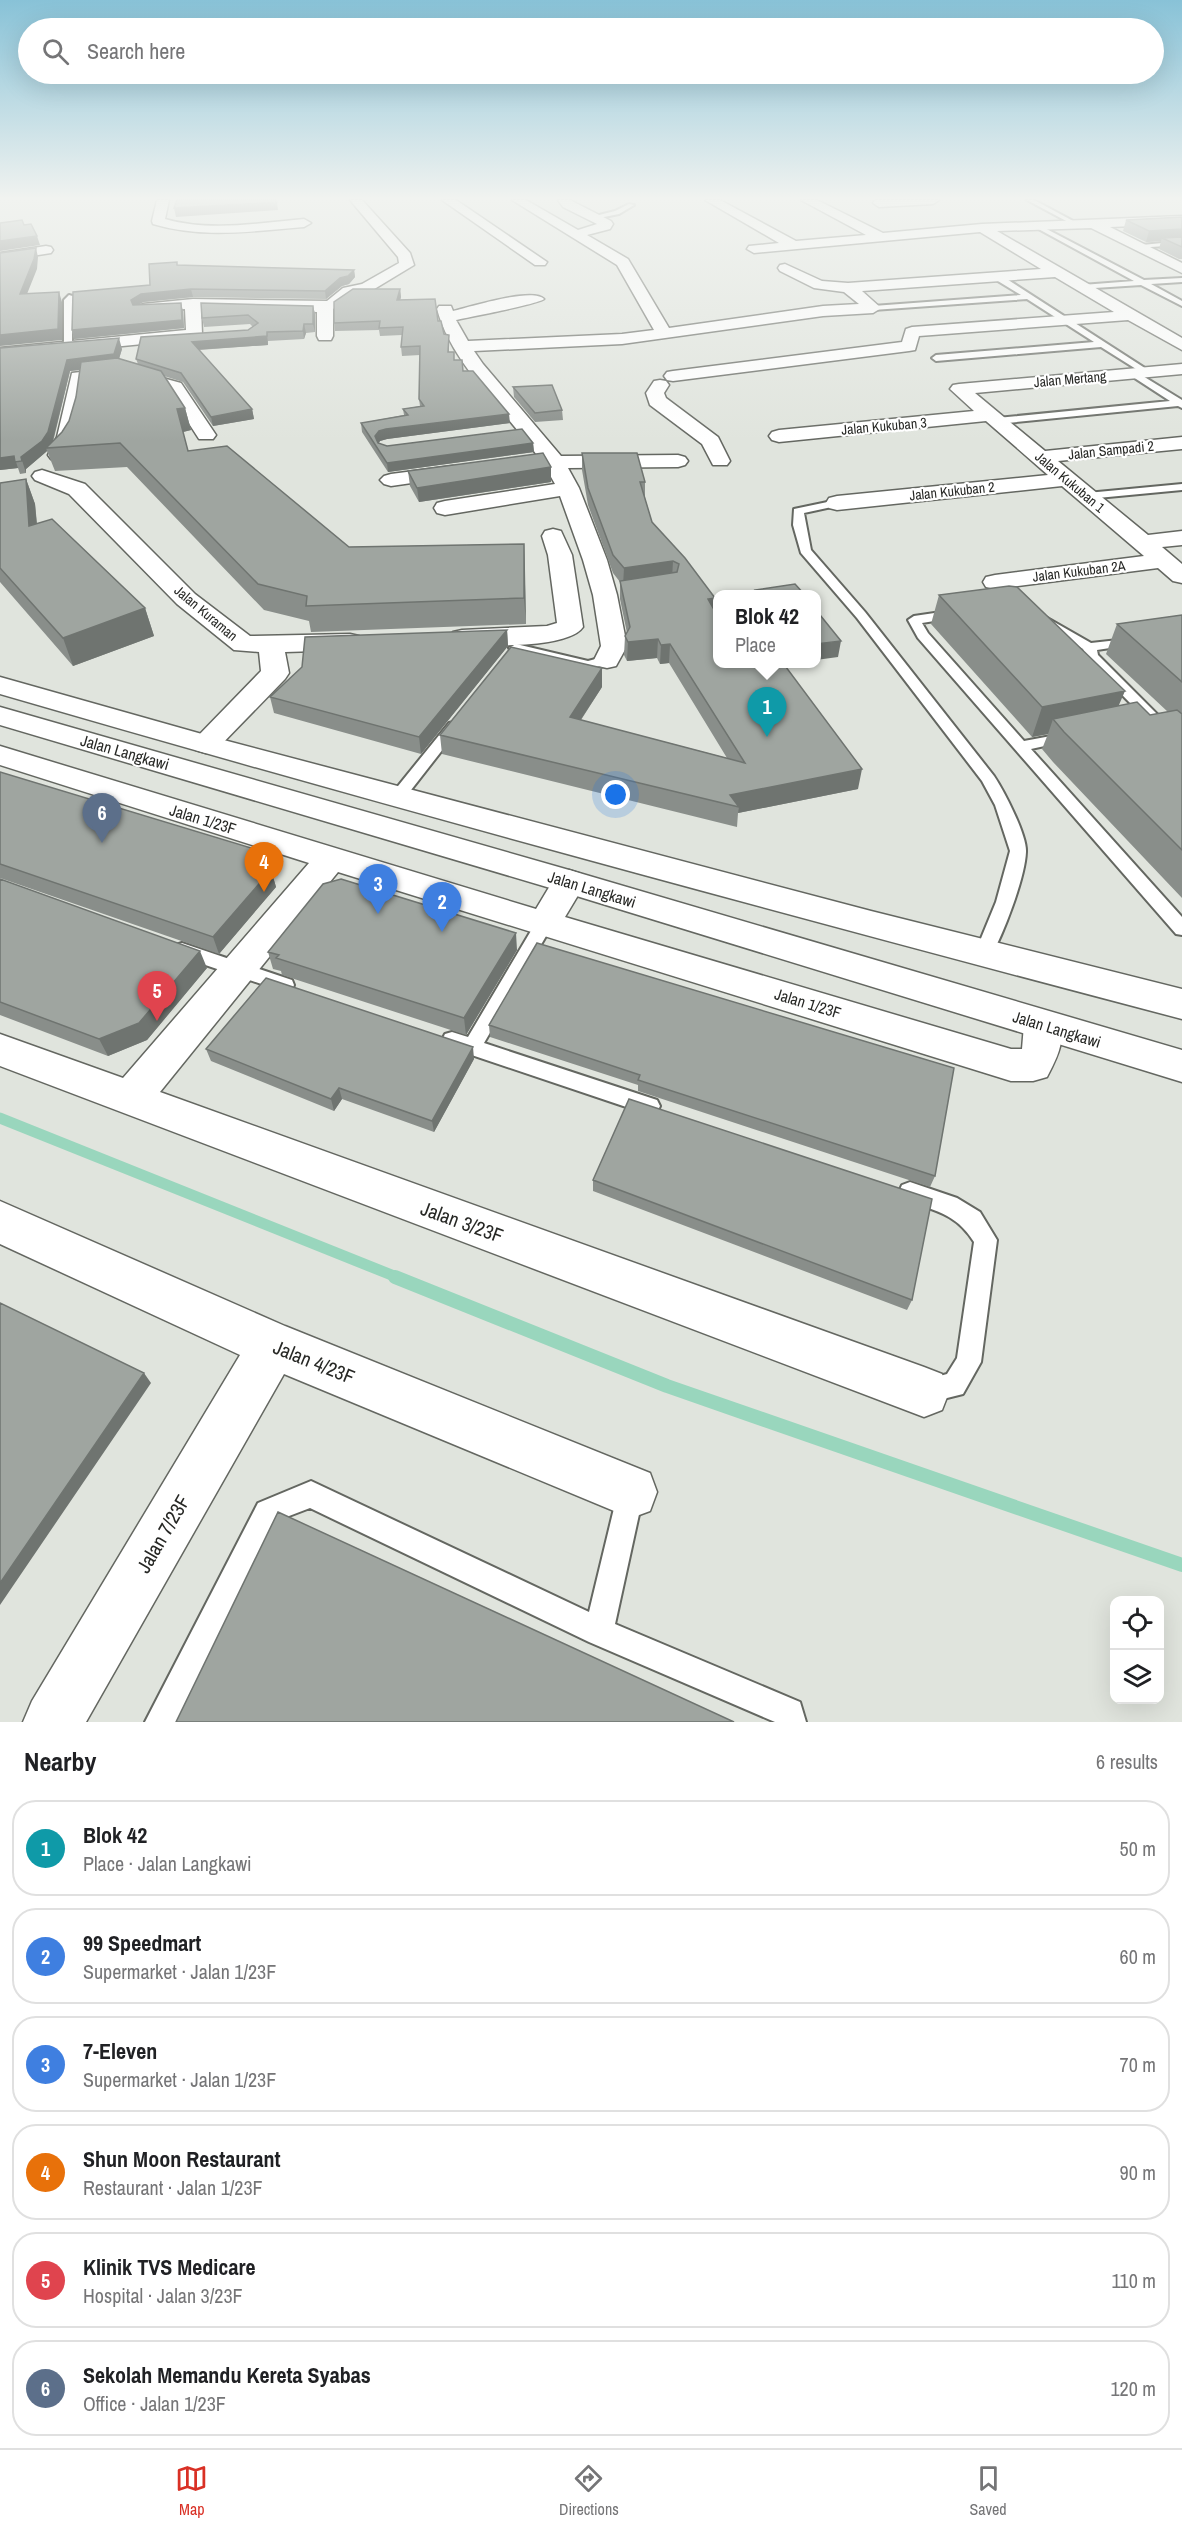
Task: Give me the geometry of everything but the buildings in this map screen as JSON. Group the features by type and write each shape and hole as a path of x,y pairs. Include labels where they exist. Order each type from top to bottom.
{"street":[{"path":"143,309 193,304 325,307 333,304 348,291 366,288 380,280"},
{"path":"634,280 664,333"},
{"path":"810,280 819,285 848,288 942,280"},
{"path":"1072,280 1182,345"},
{"path":"848,288 873,308"},
{"path":"536,298 446,313 462,346 476,367 553,460 568,488 599,571 611,594 614,646 607,660"},
{"path":"0,353 200,333 193,304"},
{"path":"325,307 325,336"},
{"path":"462,346 622,339 823,311 873,308"},
{"path":"720,461 711,441 657,401 656,378 909,346 912,332 1130,315"},
{"path":"135,339 127,371 137,377 175,387 206,435"},
{"name":"Jalan Mertang","path":"958,389 1182,369"},
{"name":"Jalan Kuraman","path":"127,371 78,377 67,437 62,449 40,473 77,489 186,599 243,644 372,641"},
{"name":"Jalan Kukuban 1","path":"958,389 1182,576"},
{"name":"Jalan Kukuban 3","path":"779,436 994,418"},
{"path":"505,432 528,429"},
{"name":"Jalan Sampadi 2","path":"1041,458 1182,443"},
{"path":"529,461 678,461"},
{"path":"391,480 472,469"},
{"name":"Jalan Kukuban 2","path":"837,503 1066,479"},
{"path":"445,507 568,488"},
{"path":"441,638 516,646 570,627 560,555 554,536"},
{"path":"1142,543 1182,538"},
{"name":"Jalan Kukuban 2A","path":"995,582 1164,560"},
{"path":"562,574 599,571"},
{"path":"206,744 275,673 271,645"},
{"name":"Jalan Langkawi","path":"3,696 206,744 1182,1004"},
{"name":"Jalan Langkawi","path":"3,696 569,882 1182,1066"},
{"name":"Jalan 1/23F","path":"0,755 544,924 1011,1065 1033,1065 1041,1050 1044,1025"},
{"path":"130,1099 331,858"},
{"path":"544,924 569,882"},
{"name":"Jalan 3/23F","path":"0,1050 924,1392"},
{"name":"Jalan 4/23F","path":"0,1222 273,1345 631,1492"},
{"name":"Jalan 7/23F","path":"53,1722 273,1345"}],"lane":[{"path":"1002,280 1102,344 1181,404"},
{"path":"1138,280 1182,304"},
{"path":"1082,286 1177,280"},
{"path":"68,346 68,300 72,297"},
{"path":"873,308 1027,297"},
{"path":"936,358 1102,344"},
{"path":"994,418 1181,404"},
{"path":"1087,496 1182,487"},
{"path":"837,503 798,512 805,551 861,615 989,779 1003,805 1018,851 1005,902 984,953"},
{"path":"974,612 914,620 922,635 1182,929"},
{"path":"1026,613 1050,623 1089,647 1092,656 1147,721 1182,748"},
{"path":"1089,647 1147,638"},
{"path":"516,646 588,665 607,660"},
{"path":"399,795 465,712"},
{"path":"1021,746 1087,733"},
{"path":"472,1047 544,924"},
{"path":"162,943 305,992"},
{"path":"439,1036 665,1111"},
{"path":"892,1186 948,1205 972,1219 986,1240 969,1362 954,1385 924,1392"},
{"path":"599,1632 631,1492"},
{"path":"160,1722 267,1512 311,1494 599,1632 789,1713 791,1722"}],"waterway":[{"path":"0,1118 399,1278"},
{"path":"395,1277 667,1386 1182,1565"}],"place":[{"name":"Blok 42","path":"767,737"},
{"name":"Sekolah Memandu Kereta Syabas","path":"102,843"},
{"name":"Shun Moon Restaurant","path":"264,892"},
{"name":"7-Eleven","path":"378,914"},
{"name":"99 Speedmart","path":"442,932"},
{"name":"Klinik TVS Medicare","path":"157,1021"}]}
